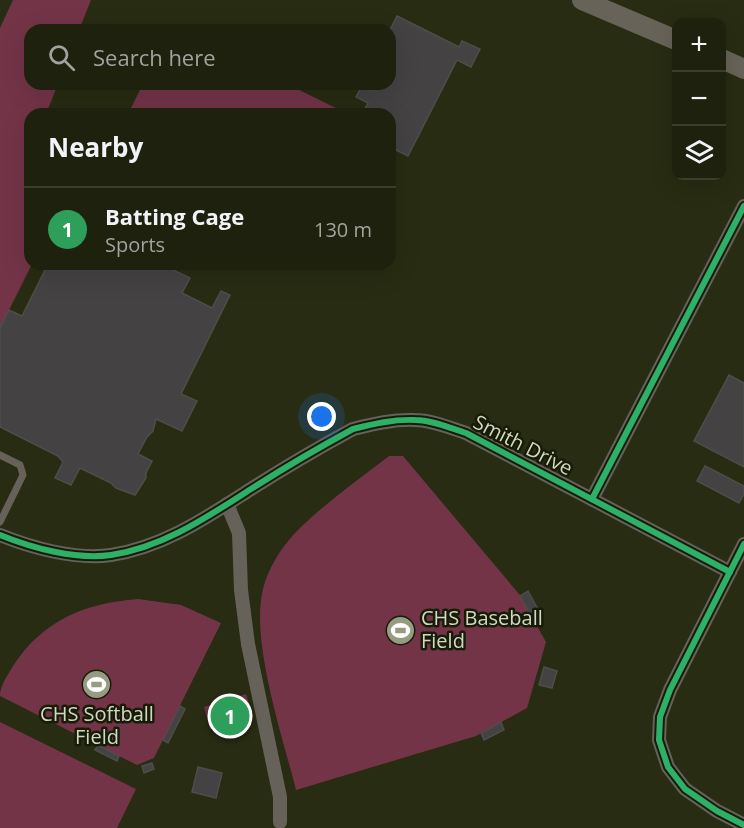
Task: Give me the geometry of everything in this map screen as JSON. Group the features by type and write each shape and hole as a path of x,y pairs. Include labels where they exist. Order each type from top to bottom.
{"main road":[{"path":"582,0 672,38"},
{"path":"726,61 744,69"}],"street":[{"path":"592,499 744,206"},
{"name":"Smith Drive","path":"0,535 25,545 72,554 110,555 153,544 188,529 353,429 380,423 417,420 442,425 466,434 730,572"},
{"path":"227,504 239,533 241,590 248,644 280,797 280,822"},
{"path":"744,544 670,690 660,717 659,740 668,767 685,789 717,811 744,825"}],"lane":[{"path":"0,455 20,465 23,475 0,522"}],"shaded area":[{"path":"13,0 91,0 81,24 24,24 24,90 56,90 48,108 24,108 24,270 29,270 0,328 0,28"},
{"path":"140,90 299,90 336,108 131,108"},
{"name":"CHS Baseball Field","path":"389,456 403,456 519,594 546,642 527,708 476,736 296,790 276,717 264,661 260,610 263,589 276,558 297,531 330,501"},
{"name":"CHS Softball Field","path":"138,599 181,605 221,623 154,758 137,765 0,696 3,684 13,666 25,650 52,626 83,610"},
{"path":"246,694 253,716 210,729 204,707"},
{"path":"0,722 136,789 117,828 0,828"}],"building":[{"path":"397,16 459,47 462,41 480,49 471,67 457,60 408,156 396,150 396,108 365,108 368,103 356,97 360,90 396,90 396,24 393,24"},
{"path":"45,270 173,270 190,278 182,293 212,308 221,291 230,295 181,394 197,401 182,431 156,419 153,431 138,454 152,461 146,478 135,495 116,488 111,483 80,468 71,485 55,478 63,462 58,456 0,427 0,328 9,310 22,316"},
{"path":"729,375 744,383 744,467 694,441"},
{"path":"705,466 744,486 744,494 739,503 697,481"},
{"path":"528,591 540,613 532,618 520,596"},
{"path":"544,667 557,671 552,688 539,685"},
{"path":"180,706 185,709 168,743 163,740"},
{"path":"501,722 504,730 484,740 481,733"},
{"path":"98,745 119,756 117,761 95,750"},
{"path":"152,763 154,769 144,773 142,766"},
{"path":"198,767 222,773 216,798 192,792"}],"cycle path":[{"path":"592,499 744,206"},
{"path":"0,535 40,548 83,556 111,555 130,551 184,530 353,429 391,421 421,420 466,433 730,572"},
{"path":"744,544 670,690 660,717 659,740 668,767 685,789 717,811 744,825"}],"place":[{"name":"CHS Baseball Field","path":"400,630"},
{"name":"CHS Softball Field","path":"97,684"},
{"name":"Batting Cage","path":"230,716"}]}
